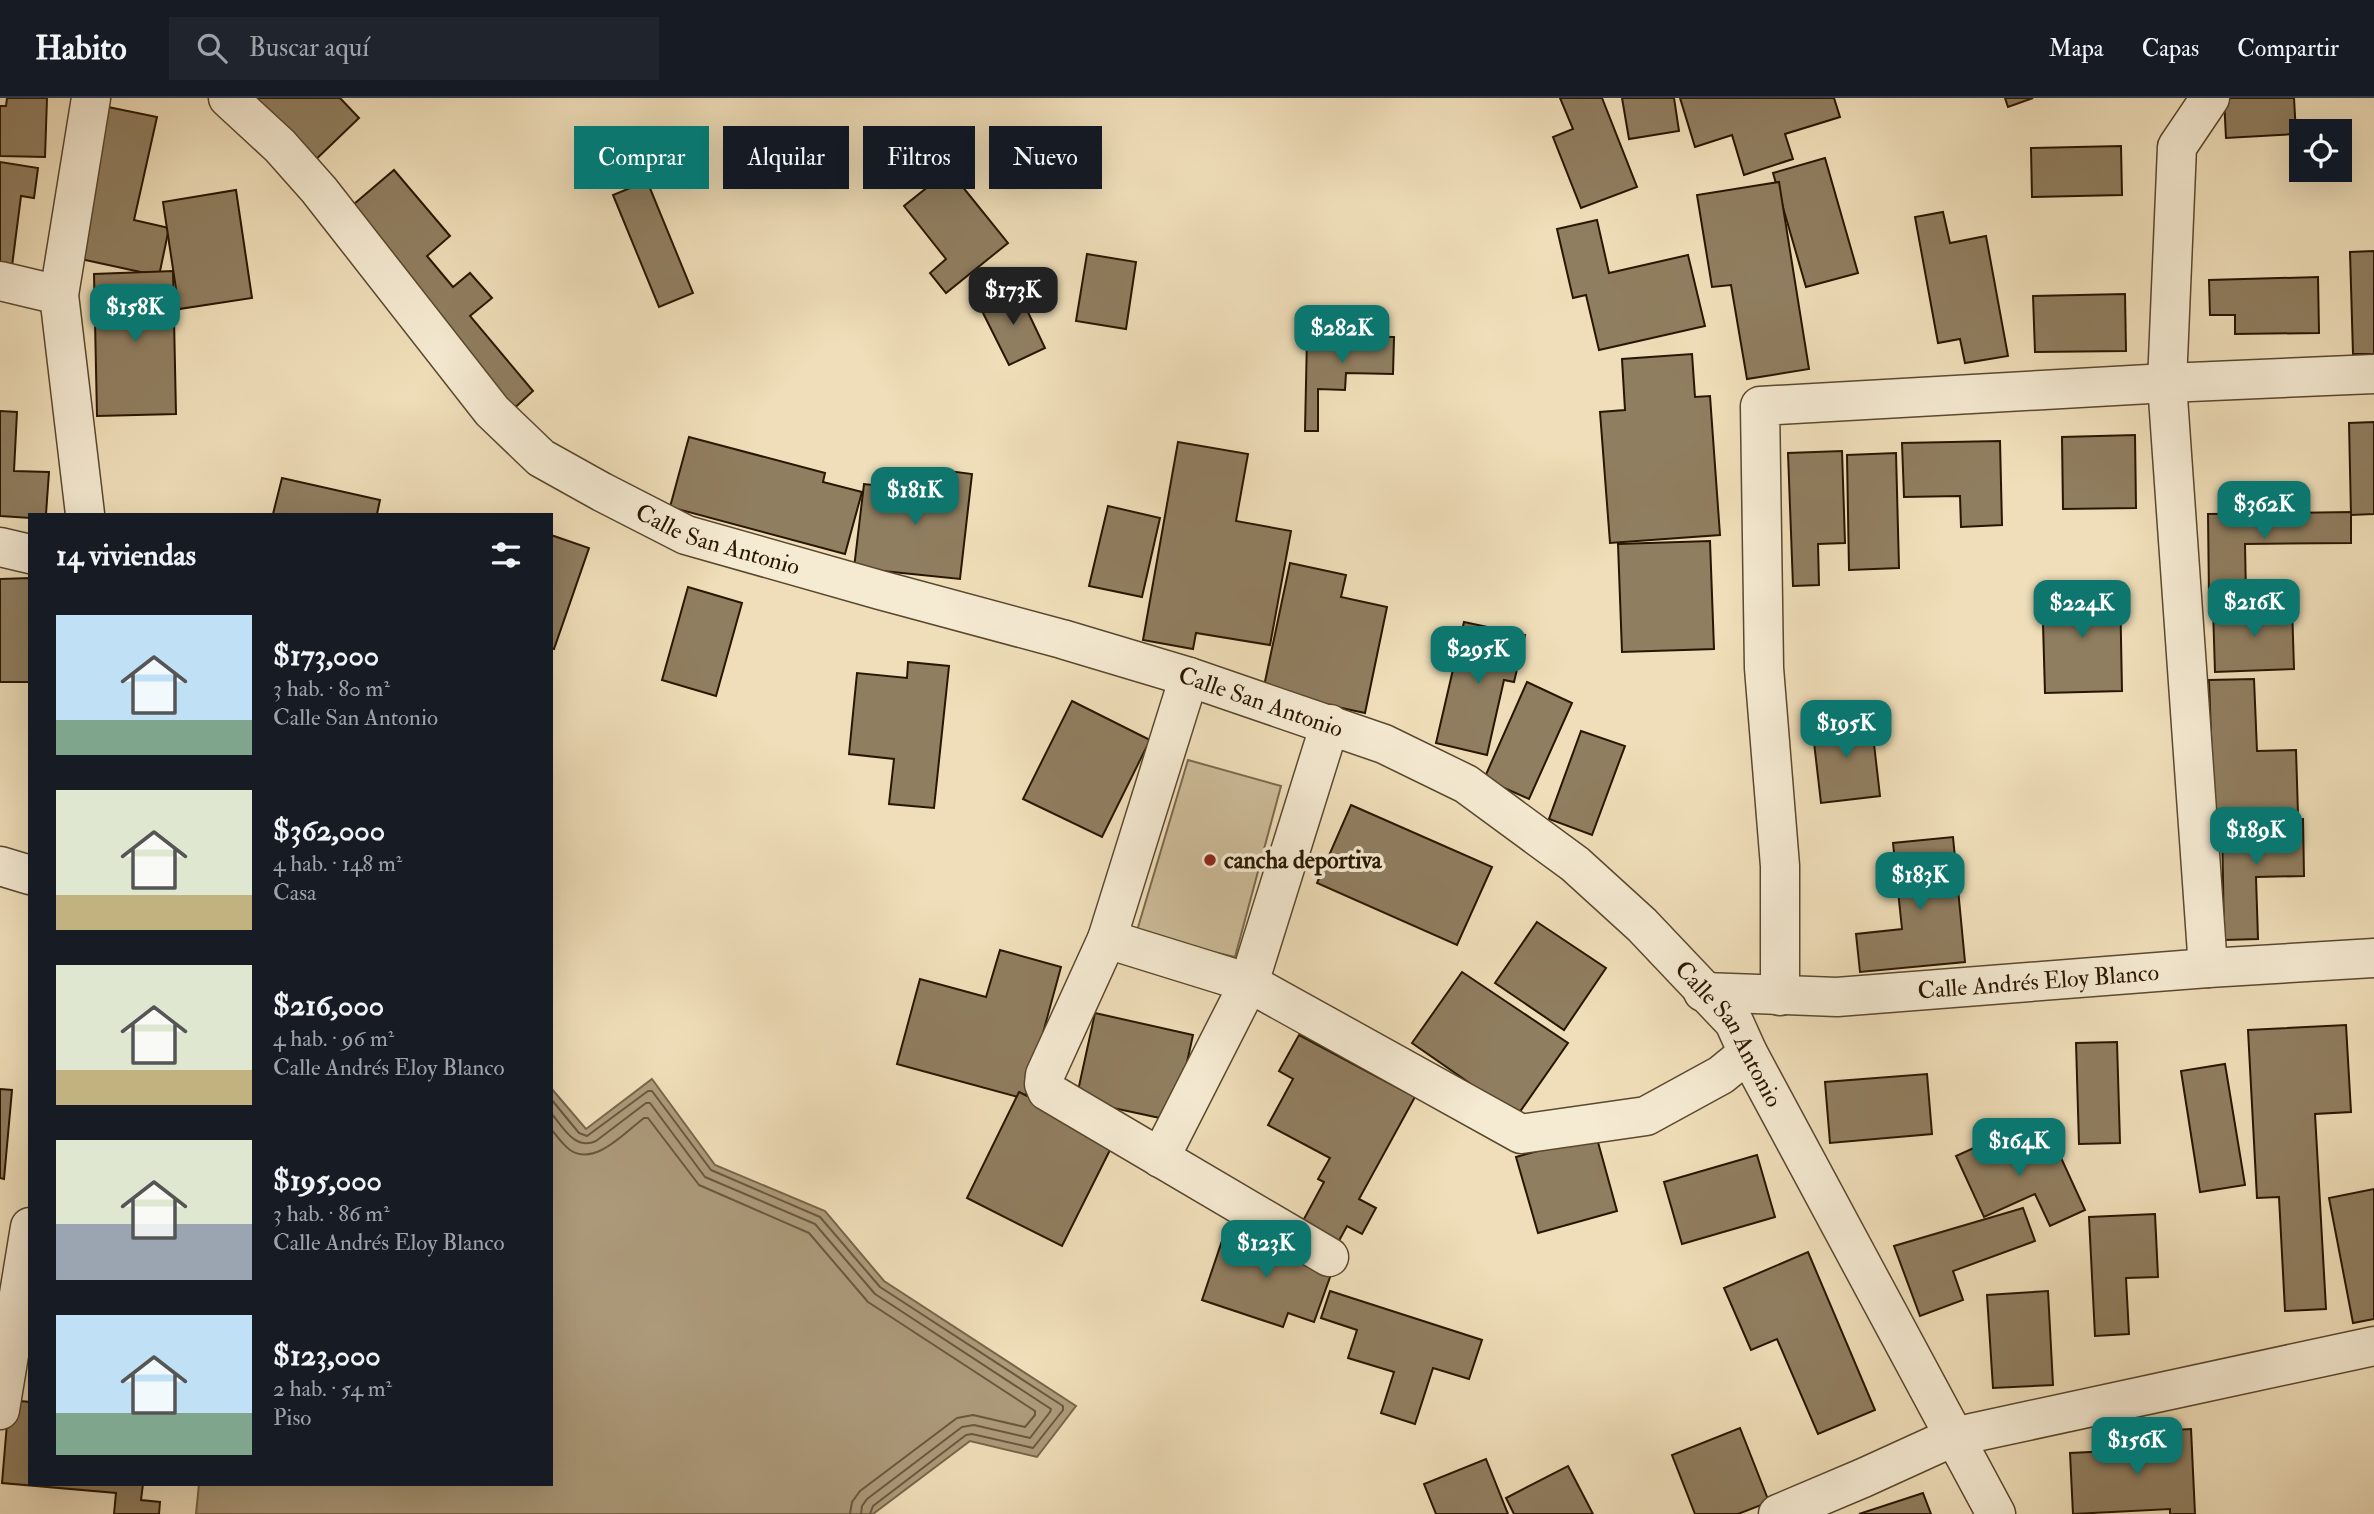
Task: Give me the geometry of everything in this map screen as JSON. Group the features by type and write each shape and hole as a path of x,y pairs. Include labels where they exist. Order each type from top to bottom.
{"street":[{"path":"85,513 59,295 91,98"},
{"name":"Calle San Antonio","path":"228,98 281,146 319,190 492,411 541,458 686,535 1189,677 1384,744 1466,784 1575,864 1642,925 1734,1022 1748,1053 1996,1514"},
{"path":"2208,968 2168,383 2177,147 2210,98"},
{"path":"0,281 59,295"},
{"path":"1780,996 1780,866 1765,668 1760,406 2374,374"},
{"path":"0,547 28,554"},
{"path":"1189,677 1107,939 1045,1075 1044,1084 1048,1091 1329,1257"},
{"path":"1160,1158 1249,984 1330,724"},
{"path":"0,866 28,874"},
{"path":"1107,939 1249,984 1521,1134 1646,1116 1721,1075 1748,1053"},
{"name":"Calle Andrés Eloy Blanco","path":"1703,992 1837,997 2374,958"},
{"path":"0,1410 28,1239"},
{"path":"1778,1514 1953,1437 2374,1346"}],"shaded area":[{"name":"cancha deportiva","path":"1188,760 1281,786 1235,957 1136,934"}],"water":[{"path":"652,1079 715,1165 825,1211 884,1281 1076,1406 1037,1457 970,1441 873,1514 196,1514 199,1486 553,1486 553,1090 586,1129"}],"building":[{"path":"7,98 47,98 45,157 0,156 0,106 6,106"},
{"path":"242,98 340,98 359,118 309,166"},
{"path":"1560,98 1602,98 1637,187 1581,208 1553,137 1573,129"},
{"path":"1622,98 1674,98 1679,131 1629,139"},
{"path":"1680,98 1834,98 1840,117 1785,134 1793,159 1744,175 1732,135 1695,147"},
{"path":"2005,98 2033,98 2008,107"},
{"path":"2224,98 2294,98 2295,119 2289,119 2289,134 2226,138"},
{"path":"108,107 157,117 134,220 169,228 159,276 76,258"},
{"path":"2121,146 2122,195 2032,197 2031,148"},
{"path":"1825,158 1858,273 1806,287 1773,173"},
{"path":"0,162 38,168 34,198 21,196 11,274 0,272"},
{"path":"394,170 450,236 427,256 453,287 470,273 492,298 470,316 533,391 509,413 341,215"},
{"path":"1779,182 1809,369 1747,379 1731,285 1712,287 1697,195"},
{"path":"628,189 650,189 693,293 659,307 613,195"},
{"path":"925,189 964,189 1008,243 946,293 930,273 946,259 904,206"},
{"path":"236,190 252,298 179,309 163,202"},
{"path":"1943,212 1950,243 1986,236 2008,356 1965,363 1960,339 1938,343 1915,217"},
{"path":"1597,220 1609,273 1688,255 1705,326 1599,350 1586,295 1573,298 1557,229"},
{"path":"2374,251 2374,354 2353,354 2350,252"},
{"path":"1087,254 1136,262 1126,329 1076,321"},
{"path":"173,271 176,414 97,416 94,274"},
{"path":"2318,277 2319,333 2235,334 2235,315 2210,315 2209,280"},
{"path":"1017,289 1045,348 1009,365 980,307"},
{"path":"2125,294 2126,351 2035,352 2033,296"},
{"path":"1307,336 1394,337 1393,374 1346,373 1345,390 1318,389 1318,431 1305,431"},
{"path":"1692,354 1695,397 1710,396 1720,535 1610,543 1600,412 1625,410 1622,359"},
{"path":"0,411 17,412 14,471 49,472 46,513 28,513 28,518 0,516"},
{"path":"2374,422 2374,514 2351,515 2349,423"},
{"path":"2135,435 2136,508 2063,509 2062,437"},
{"path":"689,437 825,473 823,482 862,492 845,554 670,507"},
{"path":"2000,441 2002,525 1961,527 1960,496 1904,497 1902,443"},
{"path":"1178,442 1248,454 1236,521 1291,531 1270,645 1196,633 1193,649 1143,640"},
{"path":"1842,451 1845,543 1818,544 1819,585 1793,586 1788,453"},
{"path":"1896,453 1899,568 1849,570 1847,455"},
{"path":"933,469 972,474 960,579 854,568 864,484 931,491"},
{"path":"282,478 380,500 377,513 273,513"},
{"path":"1108,506 1160,518 1142,597 1089,586"},
{"path":"2351,512 2351,543 2245,544 2246,597 2209,597 2208,514"},
{"path":"553,536 589,548 553,649"},
{"path":"1710,541 1714,649 1622,652 1618,544"},
{"path":"1290,563 1346,575 1341,597 1387,607 1365,713 1263,691"},
{"path":"28,578 28,682 0,682 0,579"},
{"path":"688,587 742,603 716,696 662,680"},
{"path":"2120,587 2122,691 2045,693 2042,589"},
{"path":"2292,606 2294,669 2215,672 2213,609"},
{"path":"1464,622 1525,635 1514,682 1504,680 1487,755 1436,743"},
{"path":"908,662 949,666 934,808 889,804 894,759 849,754 857,673 907,678"},
{"path":"2254,679 2257,751 2296,750 2298,814 2214,817 2209,680"},
{"path":"1527,682 1572,703 1529,799 1484,779"},
{"path":"1072,701 1150,740 1102,837 1023,799"},
{"path":"1871,718 1880,796 1821,803 1812,725"},
{"path":"1581,731 1625,746 1592,835 1549,819"},
{"path":"1351,805 1492,867 1457,945 1317,883"},
{"path":"2303,819 2304,876 2256,877 2258,939 2224,940 2222,822"},
{"path":"1953,837 1965,962 1860,972 1856,934 1902,929 1893,843"},
{"path":"1537,922 1606,968 1564,1030 1495,983"},
{"path":"1000,950 1061,967 1025,1099 897,1064 920,979 986,997"},
{"path":"1462,972 1568,1043 1517,1116 1412,1043"},
{"path":"1095,1013 1193,1035 1174,1121 1076,1100"},
{"path":"2346,1025 2351,1112 2315,1114 2326,1309 2285,1311 2279,1197 2257,1198 2248,1030"},
{"path":"1299,1035 1415,1097 1359,1199 1376,1208 1362,1234 1347,1226 1334,1250 1298,1230 1324,1182 1318,1179 1330,1158 1268,1125 1293,1079 1279,1071"},
{"path":"2117,1042 2120,1143 2079,1144 2076,1043"},
{"path":"2225,1064 2245,1185 2200,1192 2181,1071"},
{"path":"1927,1074 1932,1134 1830,1143 1825,1082"},
{"path":"0,1089 12,1090 4,1179 0,1178"},
{"path":"1019,1092 1117,1136 1062,1246 967,1198"},
{"path":"2020,1127 2035,1159 2057,1149 2085,1210 2050,1226 2035,1194 1984,1217 1956,1156"},
{"path":"1596,1135 1617,1211 1538,1233 1516,1157"},
{"path":"1757,1155 1775,1217 1682,1244 1664,1182"},
{"path":"2374,1189 2374,1319 2353,1323 2329,1198"},
{"path":"2023,1208 2035,1241 1953,1271 1963,1300 1920,1316 1894,1246"},
{"path":"2155,1214 2158,1277 2126,1278 2129,1334 2095,1336 2089,1217"},
{"path":"1226,1229 1334,1266 1314,1322 1288,1313 1283,1327 1202,1300"},
{"path":"1808,1252 1875,1410 1818,1434 1777,1339 1751,1350 1724,1288"},
{"path":"1330,1291 1482,1340 1469,1379 1433,1368 1415,1424 1381,1413 1394,1372 1348,1358 1357,1330 1321,1318"},
{"path":"2048,1291 2053,1385 1993,1388 1987,1295"},
{"path":"9,1400 28,1402 28,1485 2,1483"},
{"path":"1740,1428 1769,1502 1738,1514 1695,1514 1672,1455"},
{"path":"2191,1429 2195,1514 2170,1514 2170,1509 2073,1514 2070,1453 2153,1449 2152,1431"},
{"path":"1486,1459 1508,1514 1436,1514 1424,1484"},
{"path":"1568,1466 1593,1514 1514,1514 1506,1498"},
{"path":"36,1486 143,1486 141,1500 160,1502 159,1514 114,1514 116,1493"},
{"path":"1923,1493 1931,1514 1859,1514"}],"place":[{"name":"cancha deportiva","path":"1210,860"}]}
